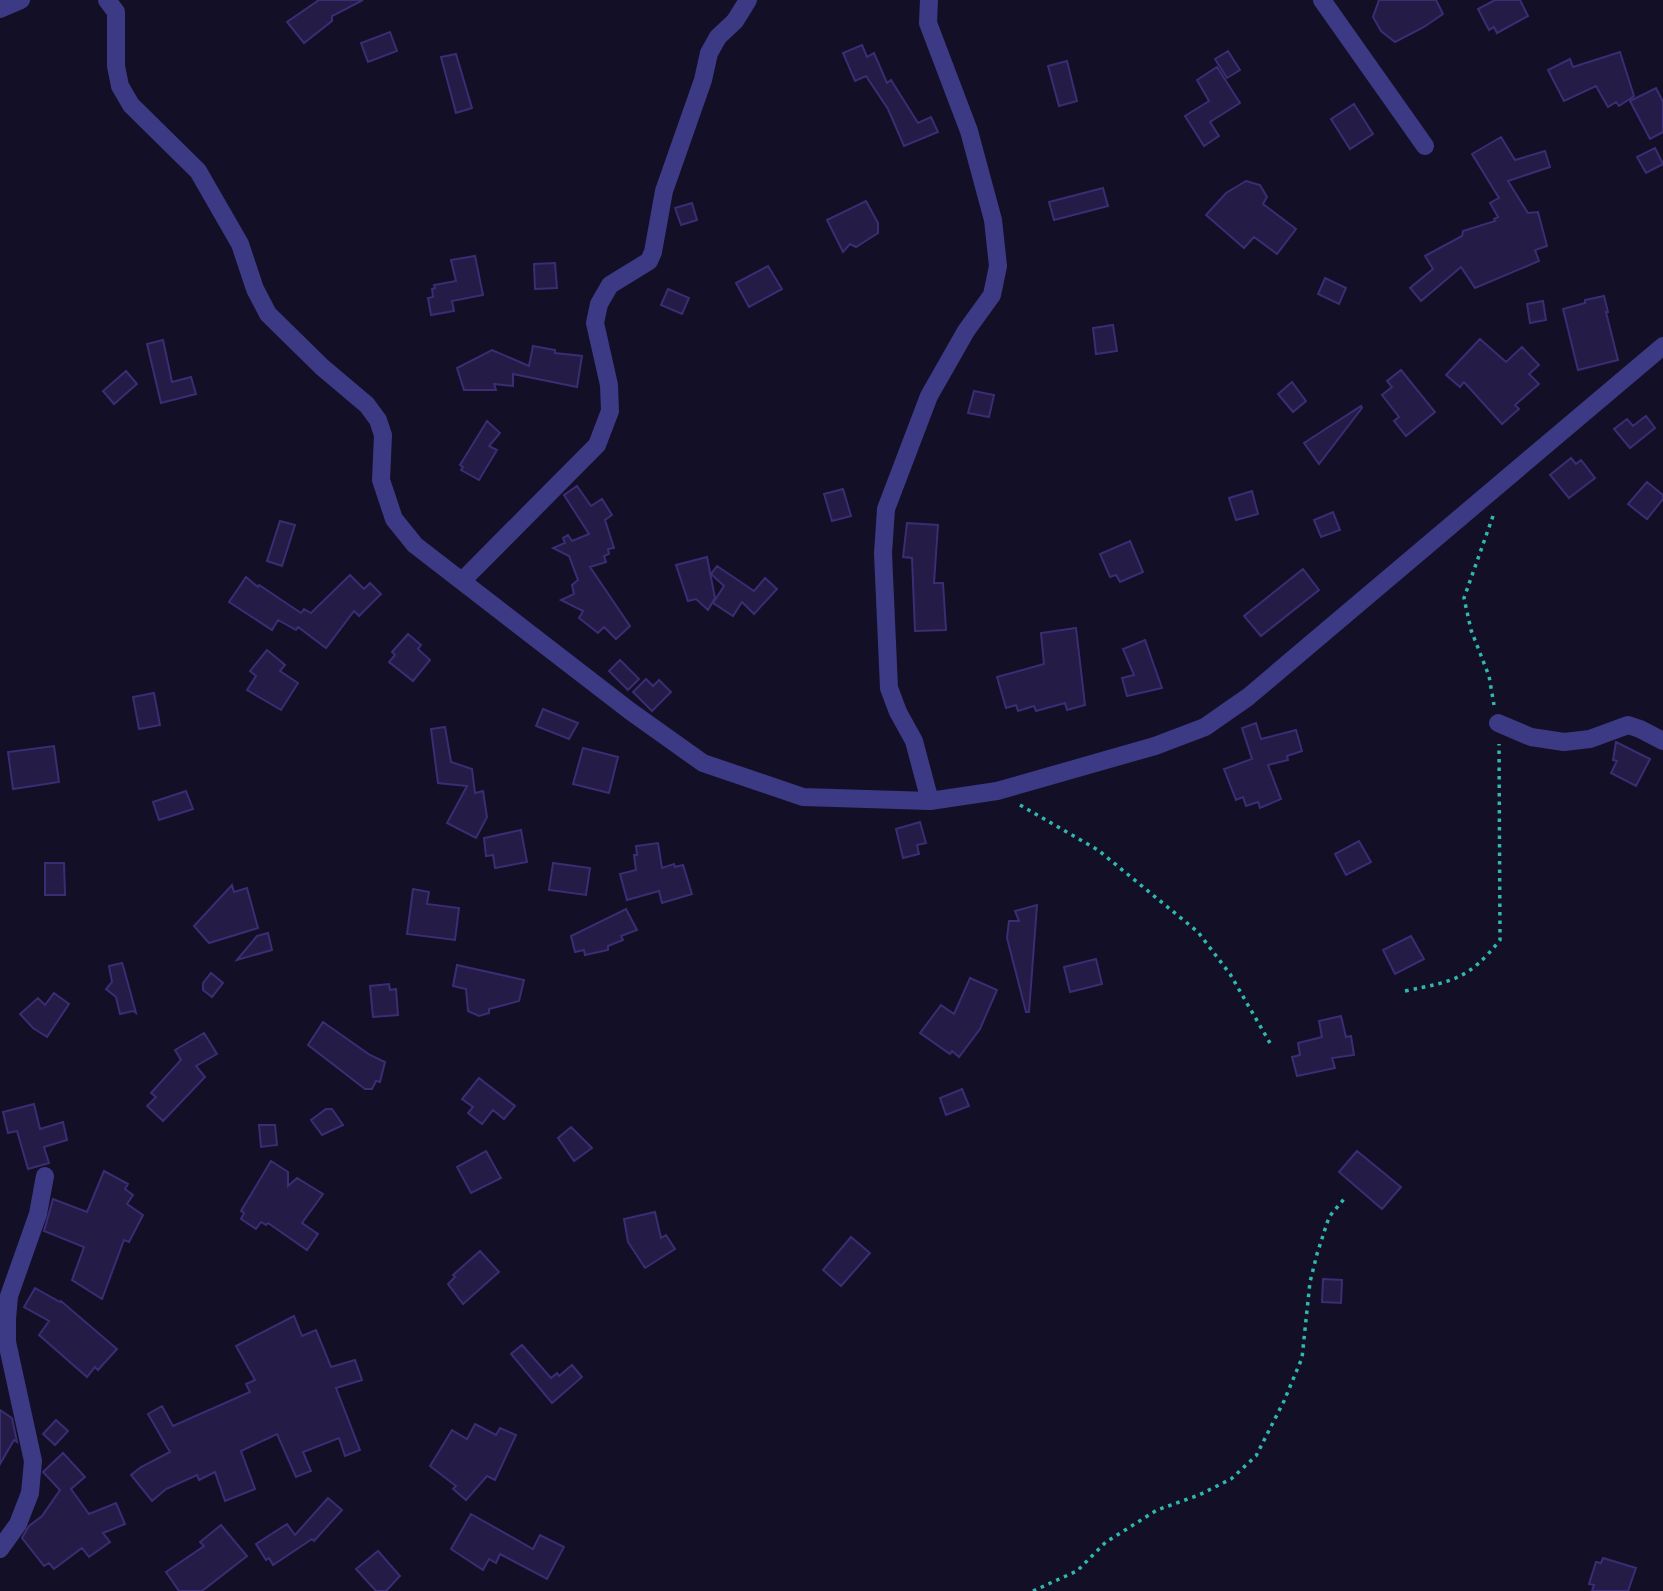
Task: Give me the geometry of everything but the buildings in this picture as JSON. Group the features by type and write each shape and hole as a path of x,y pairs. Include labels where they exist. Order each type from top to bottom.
{"street":[{"path":"0,9 21,0"},
{"path":"107,0 116,12 116,66 120,86 131,104 198,171 240,244 255,289 268,314 322,367 367,405 378,420 383,435 381,480 394,519 415,544 630,711 703,763 803,797 930,801 997,791 1155,746 1205,727 1248,697 1663,346"},
{"path":"462,581 597,445 610,411 609,384 595,323 599,304 610,285 649,261 664,191 703,80 709,53 718,37 735,21 748,0"},
{"path":"929,0 928,23 969,131 993,220 998,266 992,295 966,331 929,396 886,509 883,553 889,688 914,741 930,801"},
{"path":"1322,0 1425,146"},
{"path":"1498,723 1531,737 1564,743 1590,739 1628,725 1663,741"},
{"path":"0,1549 18,1524 30,1493 33,1461 7,1342 7,1319 9,1296 38,1214 45,1176"}],"path":[{"path":"1405,990 1452,981 1481,963 1500,940 1498,723 1489,676 1471,631 1464,598 1493,515"},
{"path":"997,791 1050,825 1098,850 1198,932 1230,974 1270,1043"},
{"path":"1033,1591 1077,1571 1106,1542 1157,1510 1199,1495 1231,1479 1256,1456 1302,1359 1310,1282 1317,1254 1329,1217 1344,1199"}]}
